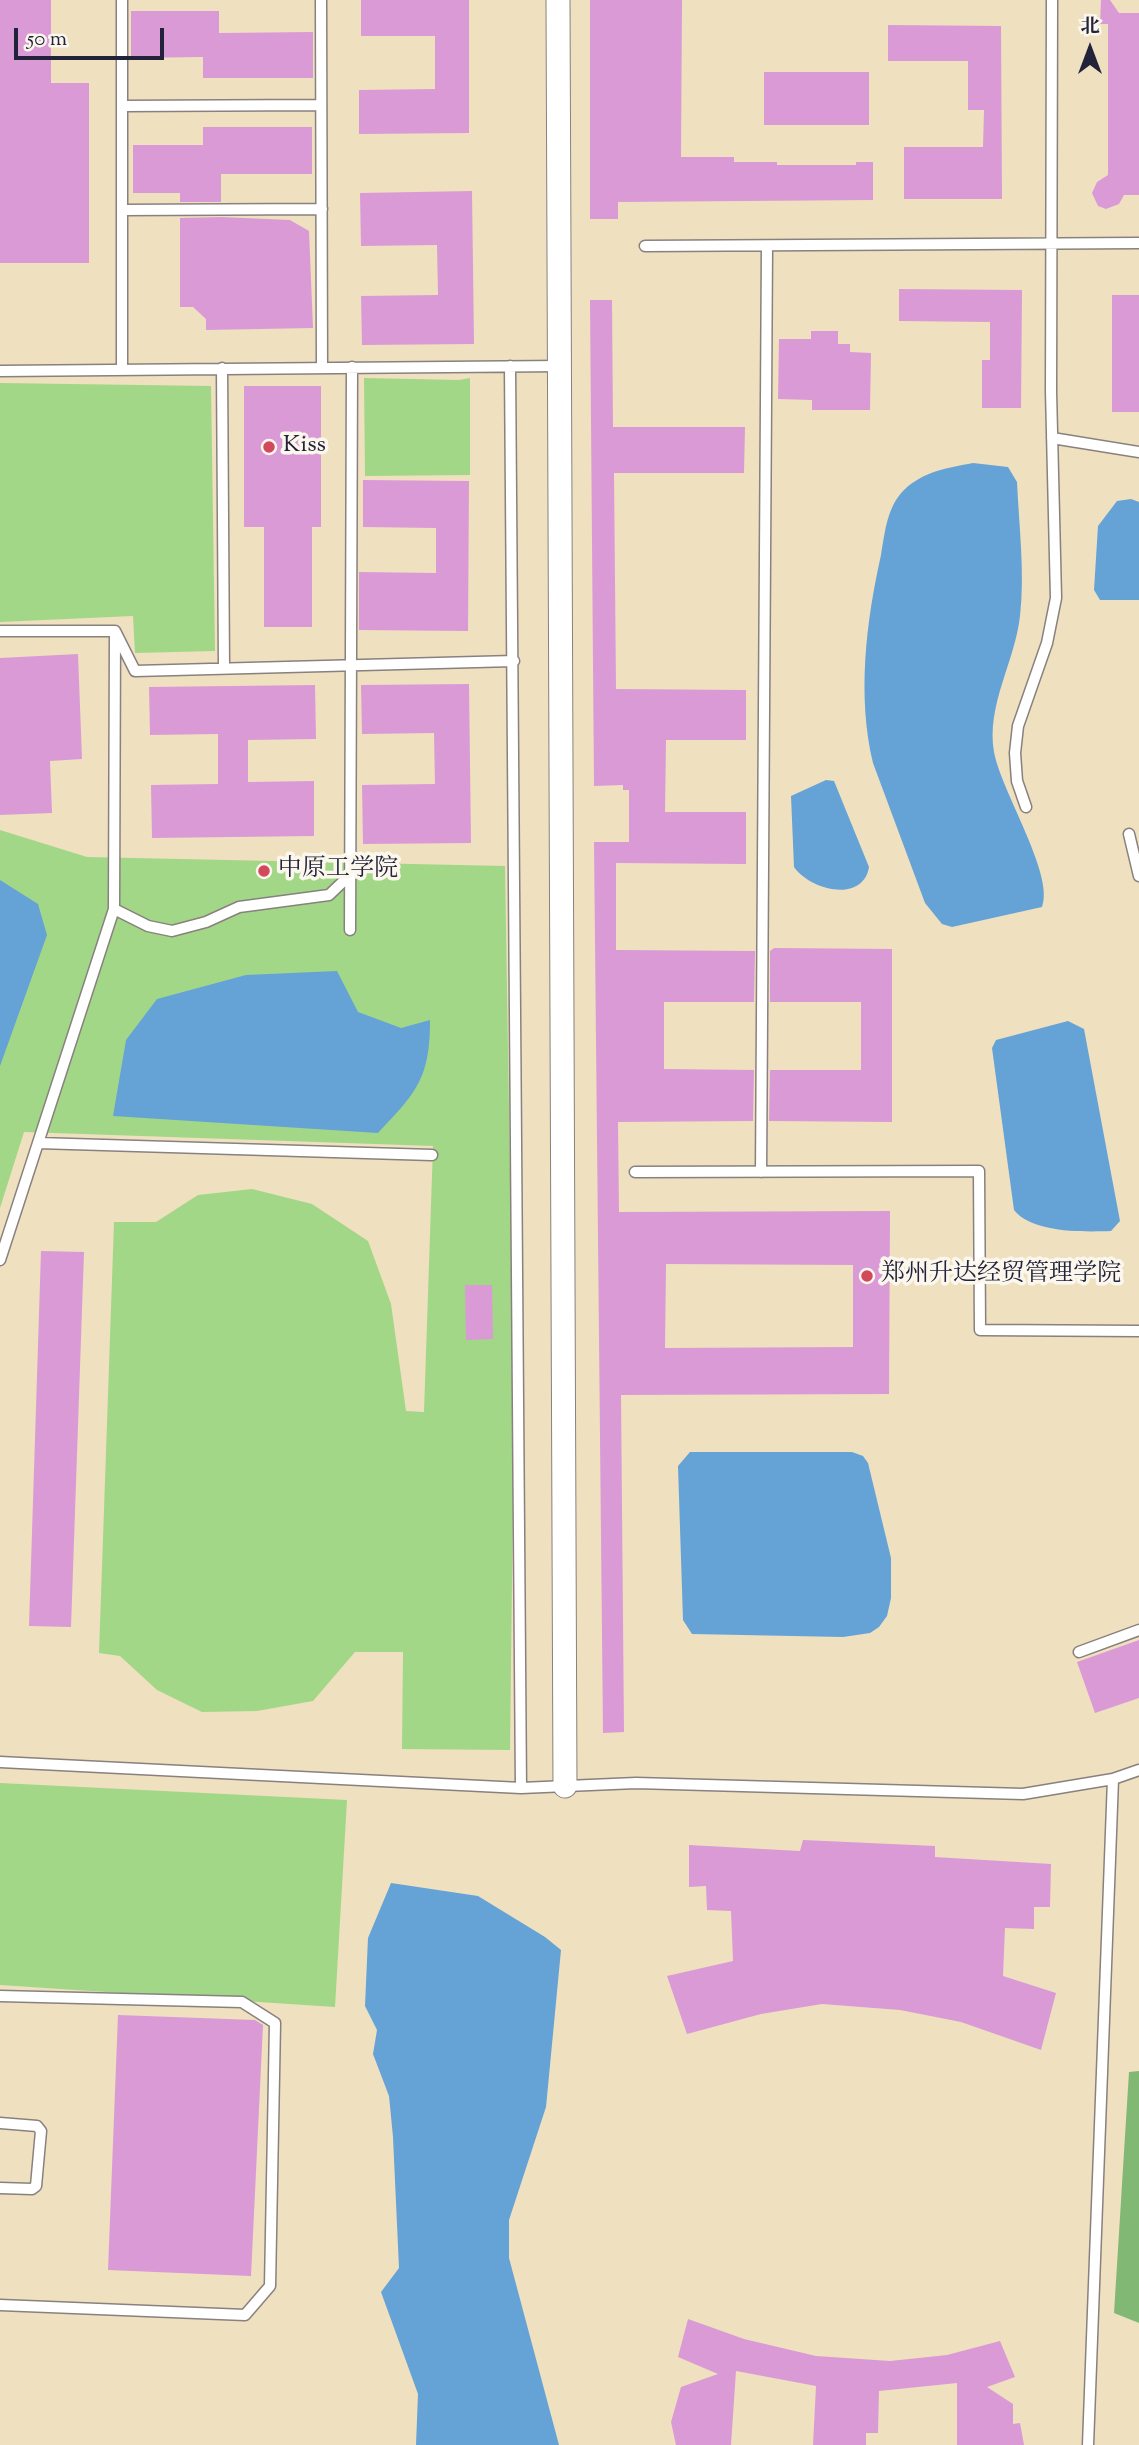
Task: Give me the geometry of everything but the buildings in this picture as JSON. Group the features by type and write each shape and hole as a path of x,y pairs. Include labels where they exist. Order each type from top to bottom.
{"street":[{"path":"558,0 565,1786"}],"lane":[{"path":"121,369 122,0"},
{"path":"321,0 322,367"},
{"path":"1026,807 1017,781 1015,753 1018,726 1047,643 1056,598 1052,438 1052,0"},
{"path":"122,106 321,105"},
{"path":"122,210 322,209"},
{"path":"645,246 1139,243"},
{"path":"761,1172 767,246"},
{"path":"510,366 521,1788"},
{"path":"0,371 560,366"},
{"path":"350,930 352,367"},
{"path":"222,368 224,668"},
{"path":"1052,438 1139,453"},
{"path":"0,631 116,631"},
{"path":"116,631 135,671 513,661"},
{"path":"0,1260 114,909 116,631"},
{"path":"1129,834 1139,876"},
{"path":"114,909 148,926 172,931 206,922 239,907 329,895 351,876"},
{"path":"38,1143 432,1155"},
{"path":"635,1172 979,1171 980,1330 1139,1331"},
{"path":"1079,1652 1139,1630"},
{"path":"0,1762 521,1788 636,1783 1023,1794 1113,1779 1139,1770"},
{"path":"1088,2445 1113,1779"},
{"path":"0,1996 242,2002 275,2023 270,2286 245,2315 0,2305"},
{"path":"0,2123 28,2123 37,2126 41,2132 36,2186 32,2189 0,2188"}],"green space":[{"path":"364,378 470,378 470,475 365,476"},
{"path":"0,383 211,386 215,651 135,653 133,616 0,622"},
{"path":"0,830 87,857 505,866 514,1413 510,1750 402,1749 403,1652 355,1652 313,1701 257,1711 202,1712 157,1690 120,1656 99,1653 114,1222 156,1222 198,1195 252,1189 312,1204 368,1241 391,1304 406,1411 424,1412 433,1146 24,1132 0,1208"},
{"path":"0,1783 347,1800 335,2007 0,1985"},
{"path":"1139,2071 1139,2323 1114,2313 1129,2072"}],"water":[{"path":"973,463 1008,467 1017,482 1022,566 1020,616 1013,650 997,700 994,752 1034,854 1044,893 1042,907 952,927 942,924 925,903 873,763 865,712 865,659 876,580 894,504 904,490 920,478 936,471"},
{"path":"1131,499 1139,502 1139,600 1100,600 1094,590 1098,526 1117,501"},
{"path":"826,780 834,781 869,867 865,878 857,886 847,889 824,887 812,882 794,867 791,796"},
{"path":"0,880 38,904 47,935 0,1066"},
{"path":"337,971 358,1012 401,1028 430,1020 427,1056 419,1083 403,1106 378,1133 113,1116 126,1040 157,999 246,975"},
{"path":"1068,1021 1084,1029 1120,1221 1111,1231 1073,1231 1045,1227 1022,1218 1014,1210 992,1048 996,1040"},
{"path":"690,1452 852,1452 863,1456 868,1463 891,1558 891,1598 887,1616 879,1627 870,1633 843,1637 692,1634 683,1620 678,1466"},
{"path":"391,1883 478,1896 545,1937 561,1950 546,2107 509,2220 509,2258 559,2445 416,2445 418,2394 381,2292 399,2268 393,2137 389,2096 373,2054 377,2030 365,2006 368,1938"}],"place":[{"name":"Kiss","path":"269,447"},
{"name":"中原工学院","path":"264,871"},
{"name":"郑州升达经贸管理学院","path":"867,1276"}]}
